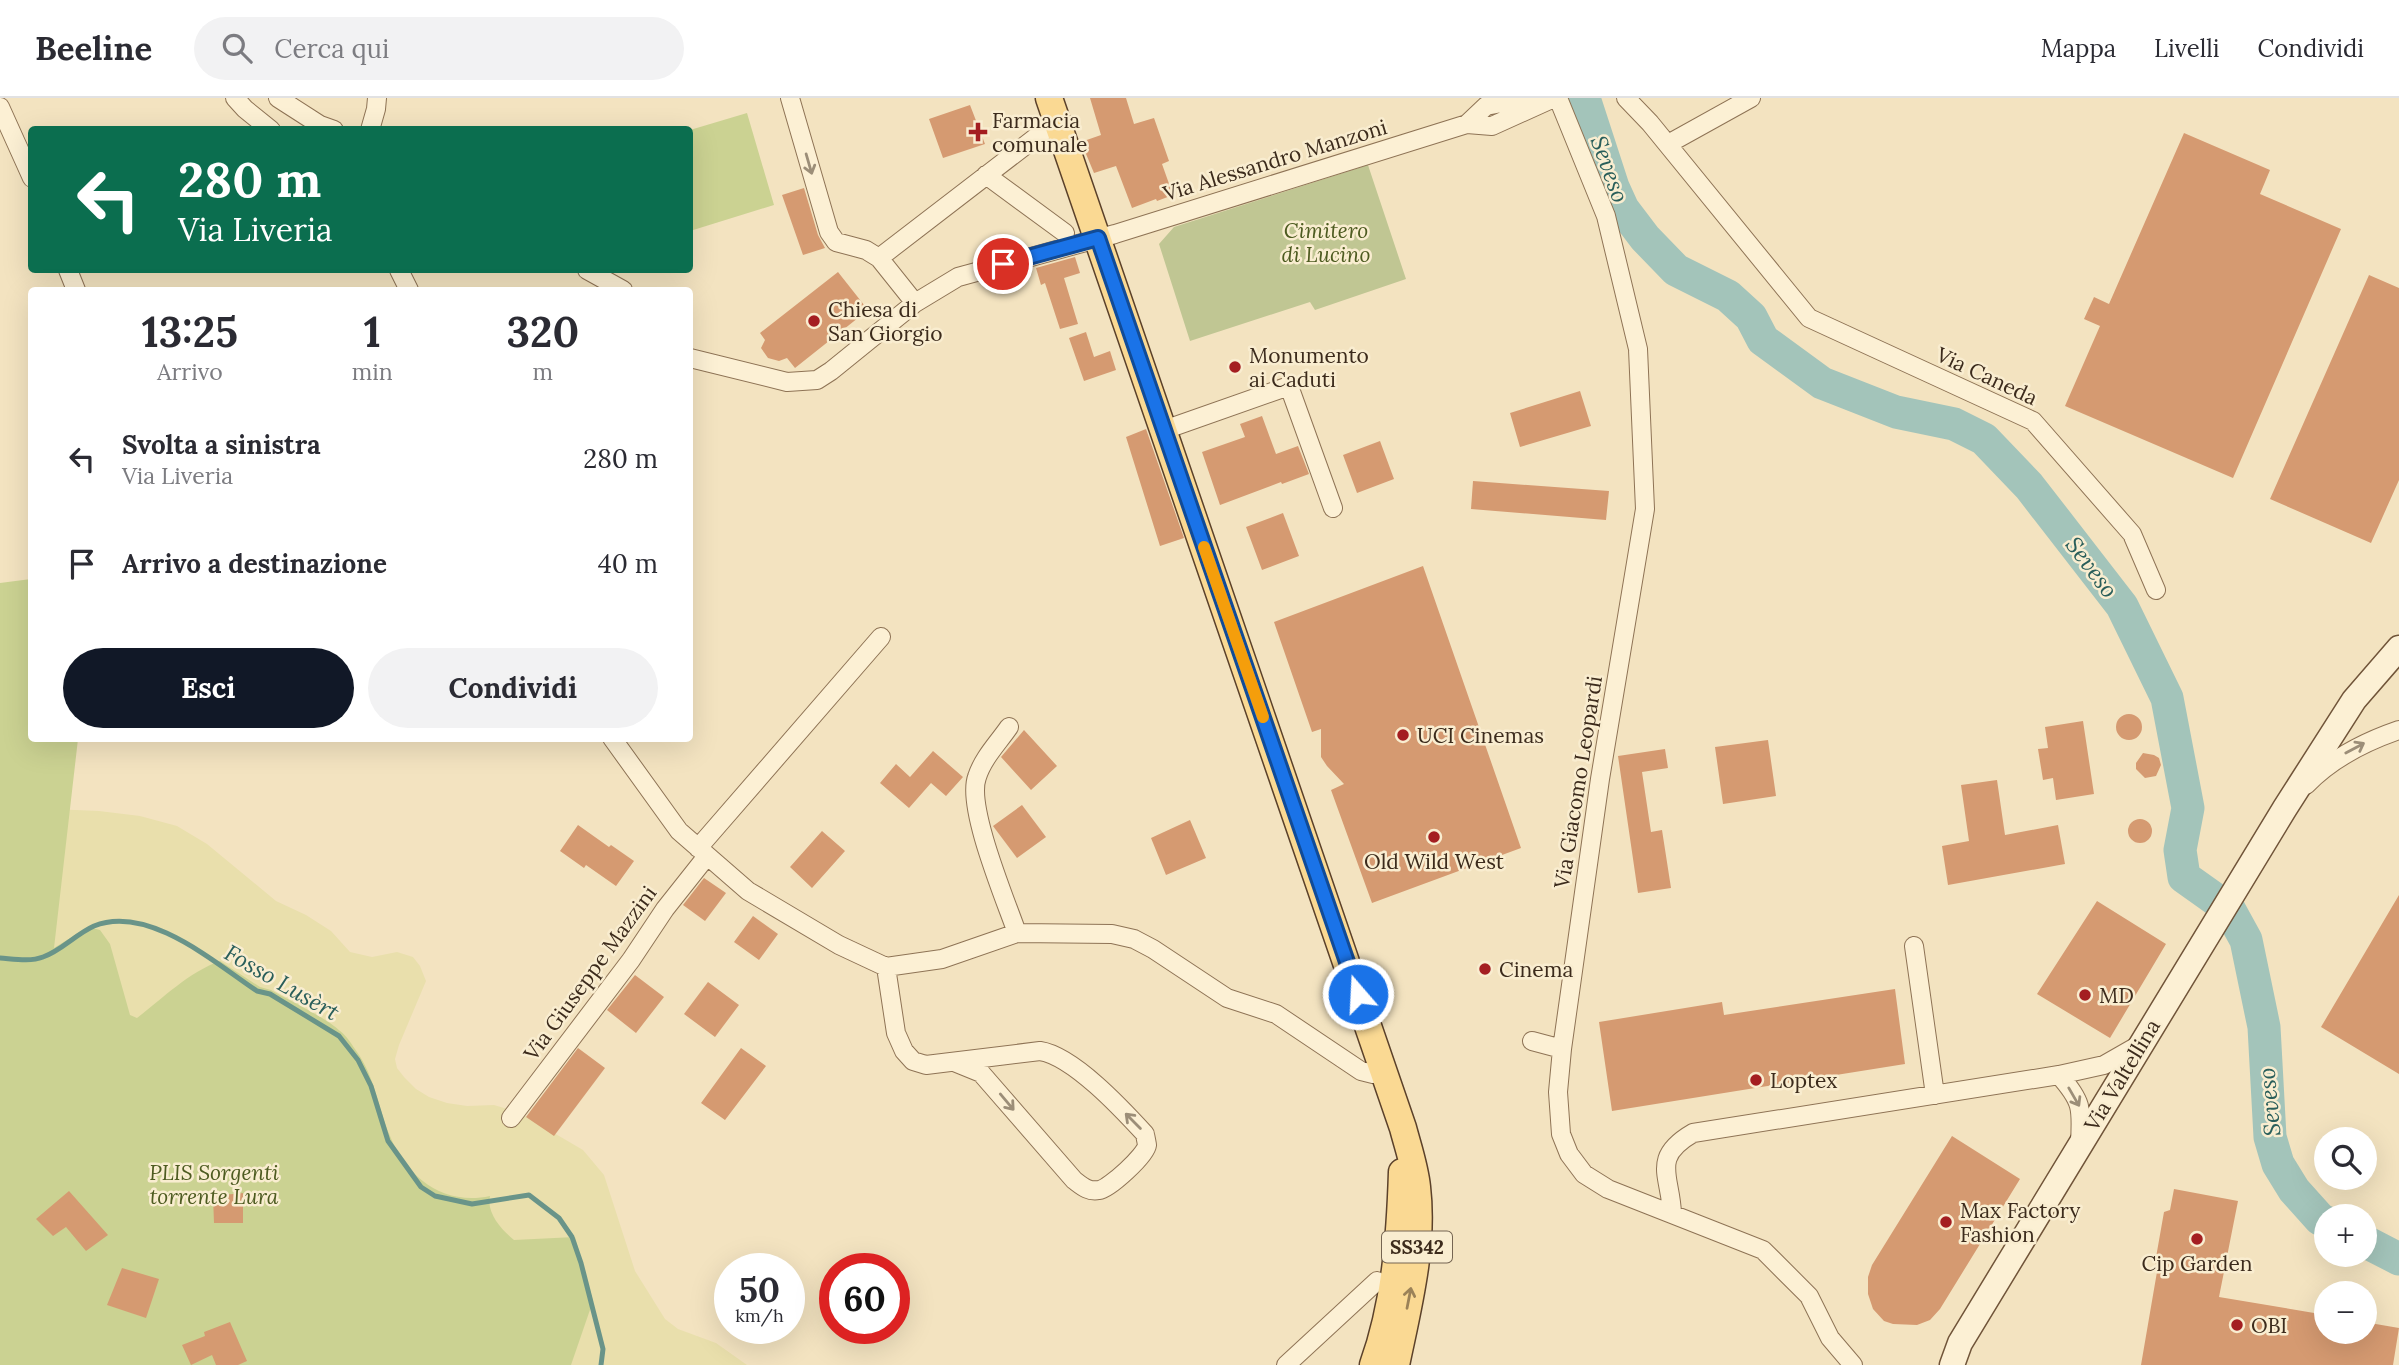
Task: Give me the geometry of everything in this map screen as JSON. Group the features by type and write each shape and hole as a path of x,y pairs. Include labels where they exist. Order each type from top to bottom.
{"main road":[{"name":"SS342","path":"1053,109 1403,1128 1417,1185 1419,1219 1413,1278 1395,1365"},
{"name":"SS342","path":"1373,1365 1383,1334 1395,1266 1403,1128"}],"street":[{"path":"235,98 266,126"},
{"path":"278,98 323,126"},
{"path":"370,126 377,98"},
{"path":"790,98 829,232 836,242 866,250 879,258 915,303"},
{"name":"Via Alessandro Manzoni","path":"1466,124 1484,102 1527,98"},
{"name":"Via Alessandro Manzoni","path":"693,359 787,382 817,380 831,372 915,303 958,277 1098,238 1466,124 1492,126 1556,98"},
{"name":"Via Giacomo Leopardi","path":"1556,98 1606,216 1639,349 1645,509 1600,779 1562,1049 1558,1092 1560,1134 1569,1154 1584,1174 1608,1189 1763,1250 1809,1296 1830,1338 1853,1365"},
{"path":"1626,98 1668,144 1751,98"},
{"path":"0,107 28,169"},
{"path":"879,258 986,175 1053,109"},
{"name":"Via Caneda","path":"1668,144 1809,318 2033,421 2132,534 2156,590"},
{"path":"986,175 1065,233"},
{"path":"592,273 618,287"},
{"path":"1164,430 1289,386 1333,508"},
{"name":"Via Giuseppe Mazzini","path":"511,1118 631,960 702,852 881,637"},
{"name":"Via Valtellina","path":"1931,1365 1956,1354 2284,808 2354,700 2399,648"},
{"path":"1009,727 976,779 976,796 986,840 1017,933"},
{"name":"Via Valtellina","path":"2284,808 2311,780 2342,755 2375,738 2399,730"},
{"path":"615,742 679,831 748,891 839,945 886,967 942,959 1017,933 1112,934 1134,939 1227,998 1276,1014 1361,1072 1384,1072"},
{"path":"1914,946 1935,1095"},
{"path":"886,967 896,1033 904,1051 913,1060 926,1066 954,1062 1040,1051 1054,1053 1069,1062 1145,1134 1147,1144 1143,1154 1106,1188 1097,1191 1086,1189 1074,1180 981,1073 954,1062"},
{"path":"1532,1041 1562,1049"},
{"path":"1672,1214 1671,1194 1665,1174 1666,1162 1671,1150 1693,1133 2059,1075 2104,1065 2142,1043"},
{"path":"2059,1075 2079,1102 2082,1115 2080,1144"},
{"path":"1286,1365 1377,1281"},
{"name":"Via Giacomo Leopardi","path":"1830,1338 1833,1365"}],"green space":[{"path":"747,113 774,205 693,230 693,129"},
{"name":"Cimitero di Lucino","path":"1368,165 1406,279 1315,310 1310,302 1190,341 1159,244 1174,227"},
{"name":"PLIS Sorgenti torrente Lura","path":"28,579 28,742 78,742 54,948 88,927 100,930 110,944 130,1015 137,1018 187,979 220,961 260,987 271,990 317,1015 343,1033 363,1062 397,1151 417,1176 429,1186 457,1197 490,1196 493,1215 514,1240 575,1237 593,1301 571,1365 0,1365 0,583"},
{"name":"PLIS Sorgenti torrente Lura","path":"52,809 140,816 177,826 207,844 276,901 331,931 350,952 372,957 397,952 413,957 426,981 395,1059 397,1068 404,1077 429,1097 447,1103 467,1106 494,1105 518,1112 583,1150 604,1175 635,1271 665,1319 678,1329 717,1344 747,1365 0,1365"}],"building":[{"path":"1090,98 1126,98 1134,124 1154,118 1169,161 1162,164 1173,195 1132,208 1116,166 1094,173 1081,142 1101,135"},
{"path":"970,105 985,144 943,158 929,119"},
{"path":"2184,133 2270,170 2260,194 2341,229 2233,478 2065,406 2100,326 2084,319 2094,297 2109,304"},
{"path":"804,188 818,235 825,248 803,255 782,195"},
{"path":"1075,257 1080,273 1064,278 1078,324 1060,329 1045,283 1041,285 1036,268"},
{"name":"Chiesa di San Giorgio","path":"838,272 868,310 795,368 787,358 779,361 768,358 761,348 765,340 760,333"},
{"path":"2369,275 2399,288 2399,480 2371,543 2270,499"},
{"path":"1086,332 1094,357 1110,351 1116,370 1084,381 1069,338"},
{"path":"1580,391 1591,426 1520,447 1510,413"},
{"path":"1262,416 1276,454 1298,446 1309,474 1220,505 1202,452 1245,437 1240,424"},
{"path":"1146,429 1184,538 1160,546 1126,437"},
{"path":"1380,441 1394,479 1357,493 1343,455"},
{"path":"1473,481 1609,491 1606,520 1471,509"},
{"path":"1283,513 1299,556 1262,570 1246,527"},
{"name":"UCI Cinemas","path":"1423,566 1521,848 1372,903 1331,790 1344,784 1321,757 1321,729 1312,732 1274,622"},
{"path":"2129,714 2138,718 2142,727 2138,736 2129,740 2120,736 2116,727 2120,718"},
{"path":"2083,721 2094,794 2056,800 2053,778 2043,780 2038,749 2048,748 2045,727"},
{"path":"1024,730 1057,766 1031,790 1001,757"},
{"path":"1768,740 1776,796 1723,804 1715,747"},
{"path":"1665,749 1668,768 1642,772 1651,832 1662,830 1671,888 1638,893 1618,756"},
{"path":"933,751 963,777 946,796 931,783 909,808 880,783 896,764 910,777"},
{"path":"2143,753 2159,758 2161,765 2156,776 2145,778 2136,769 2136,763"},
{"path":"1997,780 2005,835 2058,825 2065,864 1948,885 1942,846 1969,841 1961,785"},
{"path":"1022,805 1046,837 1017,858 993,826"},
{"path":"2135,819 2145,819 2152,826 2152,836 2145,843 2135,843 2128,836 2128,826"},
{"path":"1190,820 1206,858 1166,875 1151,838"},
{"path":"578,825 634,861 616,886 560,851"},
{"path":"822,831 845,851 812,888 790,867"},
{"path":"704,878 726,893 705,921 683,905"},
{"path":"2399,895 2399,1074 2321,1027"},
{"path":"2097,901 2166,944 2110,1038 2037,994"},
{"path":"753,916 778,934 759,960 734,942"},
{"path":"635,975 664,997 636,1033 607,1010"},
{"path":"708,982 739,1005 715,1037 684,1014"},
{"path":"1895,989 1905,1064 1612,1111 1599,1022 1722,1002 1724,1015"},
{"path":"578,1048 605,1068 554,1136 526,1117"},
{"path":"741,1048 766,1066 725,1120 701,1103"},
{"name":"Max Factory Fashion","path":"1952,1136 2020,1179 1940,1309 1930,1320 1917,1325 1884,1321 1873,1309 1868,1294 1868,1277 1872,1265"},
{"name":"OBI","path":"2174,1189 2238,1201 2219,1297 2314,1313 2314,1344 2377,1344 2377,1324 2399,1328 2393,1365 2141,1365 2164,1212 2170,1210"},
{"path":"69,1191 108,1235 86,1251 66,1227 53,1236 36,1219"},
{"path":"243,1193 243,1223 214,1223 213,1196"},
{"path":"122,1268 159,1279 146,1318 107,1305"},
{"path":"230,1322 247,1361 238,1365 216,1365 212,1355 191,1365 182,1345 205,1336 204,1332"}],"waterway":[{"name":"Seveso","path":"1584,98 1613,187 1623,209 1645,238 1676,270 1728,296 1751,317 1763,340 1822,383 1896,412 1954,424 1984,439 2029,486 2122,606 2167,698 2188,808 2180,850 2184,877 2229,909 2246,940 2264,1027 2270,1137 2278,1164 2294,1190 2314,1212"},
{"name":"Fosso Lusèrt","path":"0,958 38,959 56,951 94,926 115,921 136,923 180,940 257,991 270,994 339,1036 358,1060 371,1086 388,1141 421,1187 435,1196 472,1204 529,1195 559,1218 572,1237 581,1263 603,1349 601,1365"},
{"name":"Seveso","path":"2377,1248 2399,1259"}],"slow traffic":[{"path":"1204,547 1263,717"}],"place":[{"name":"Farmacia comunale","path":"978,132"},
{"name":"Chiesa di San Giorgio","path":"814,321"},
{"name":"Monumento ai Caduti","path":"1235,367"},
{"name":"UCI Cinemas","path":"1403,735"},
{"name":"Old Wild West","path":"1434,837"},
{"name":"Cinema","path":"1485,969"},
{"name":"MD","path":"2085,995"},
{"name":"Loptex","path":"1756,1080"},
{"name":"Max Factory Fashion","path":"1946,1222"},
{"name":"Cip Garden","path":"2197,1239"},
{"name":"OBI","path":"2237,1325"}],"route":[{"path":"1003,264 1098,238 1358,994"}]}
